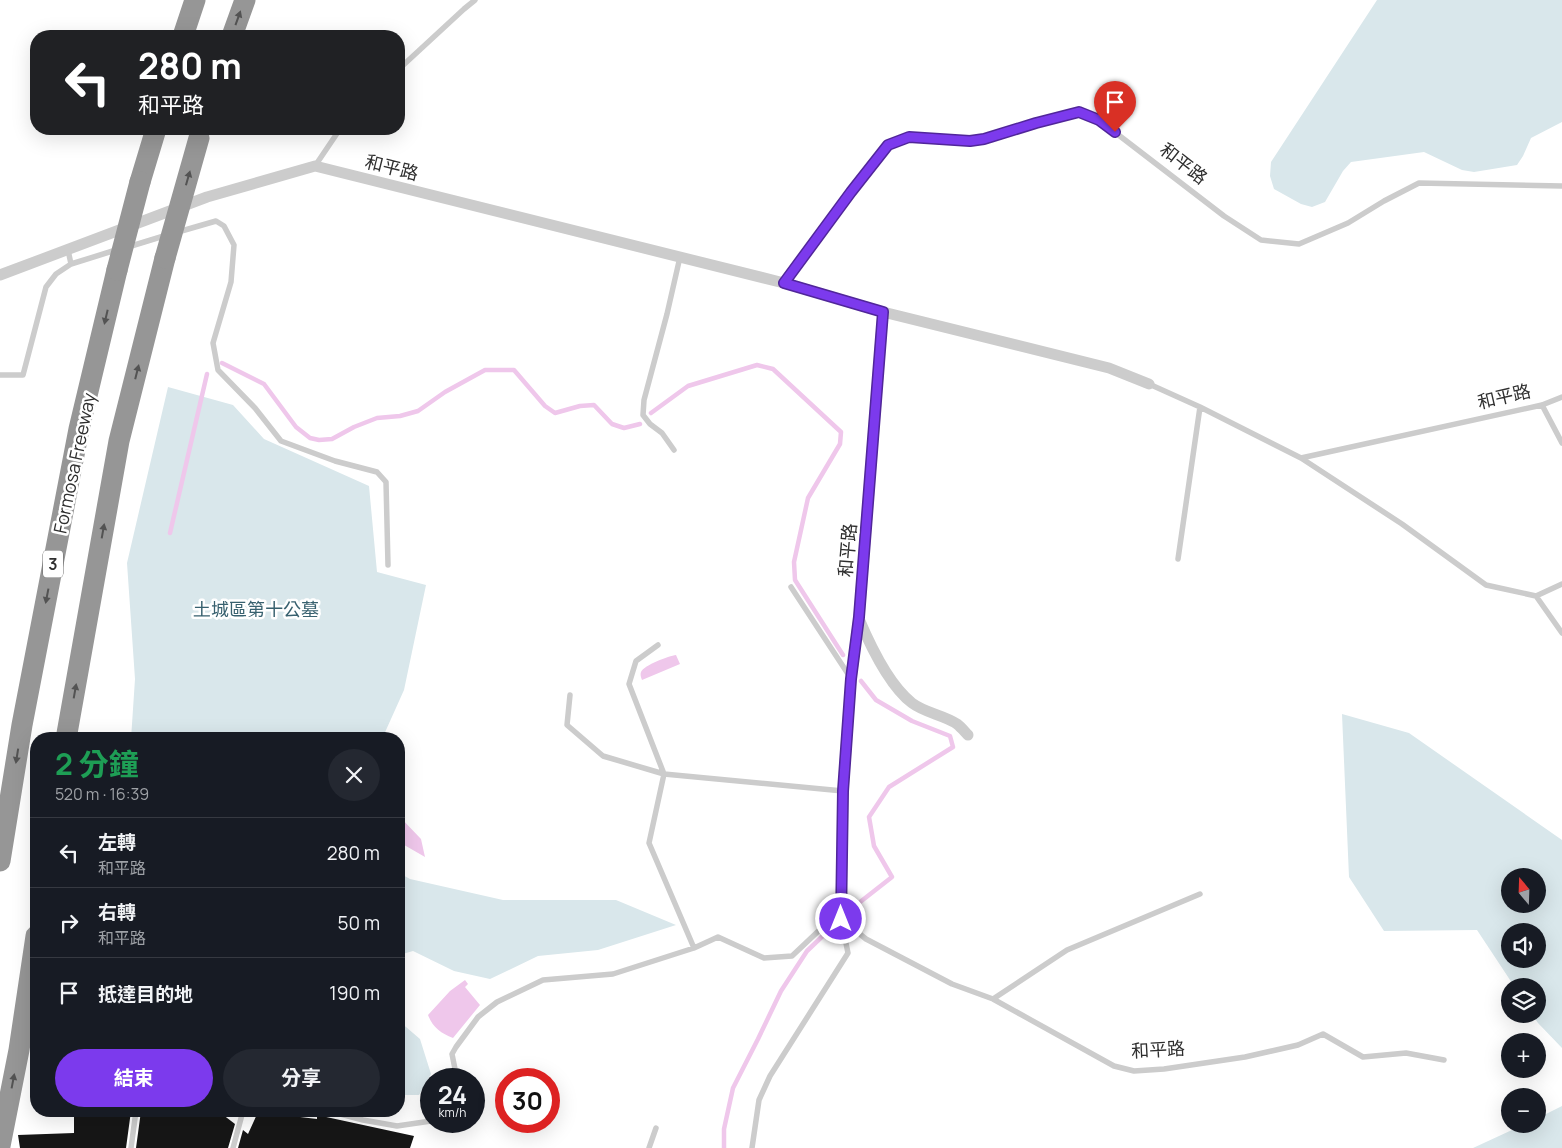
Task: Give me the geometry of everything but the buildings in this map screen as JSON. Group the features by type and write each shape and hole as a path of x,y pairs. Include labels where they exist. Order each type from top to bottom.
{"highway":[{"path":"185,30 195,0"},
{"path":"234,30 245,0"},
{"name":"Formosa Freeway","path":"0,861 22,726 79,429 117,270 154,135"},
{"path":"67,732 120,441 165,258 200,135"},
{"path":"0,1146 19,1050 30,976"}],"street":[{"path":"0,275 207,197 315,166"},
{"name":"和平路","path":"315,166 784,283 883,312 1109,368 1149,384"},
{"name":"和平路","path":"841,919 843,791 883,312"},
{"path":"859,617 879,660 897,688 913,704 959,725 968,735"}],"lane":[{"path":"405,63 475,0"},
{"name":"和平路","path":"784,283 888,145 909,137 970,141 984,139 1079,112 1099,120 1224,216 1261,240 1299,244 1348,223 1419,183 1562,186"},
{"path":"315,166 336,135"},
{"path":"0,376 23,375 46,287 56,274 71,264 216,221 224,226 234,245 231,282 213,343 218,370 255,408 281,441 335,461 377,472 386,482 388,565"},
{"path":"68,250 71,264"},
{"path":"674,450 662,433 650,424 643,415 644,400 668,314 680,257"},
{"name":"和平路","path":"1149,384 1200,407 1301,458 1542,406 1562,397"},
{"path":"1542,406 1562,443"},
{"path":"1178,559 1200,407"},
{"path":"1301,458 1402,524 1486,586 1536,596 1562,584"},
{"path":"791,587 851,679"},
{"path":"1536,596 1562,633"},
{"path":"658,645 636,661 629,684 664,774 649,843 694,948"},
{"path":"570,696 567,725 603,756 664,774 843,791"},
{"path":"992,999 1067,950 1200,894"},
{"path":"455,1068 452,1054 478,1017 497,1002 543,980 612,974 694,948 718,936 764,958 792,956 828,922 841,919"},
{"name":"和平路","path":"841,919 866,939 952,984 992,999 1114,1066 1134,1071 1164,1070 1245,1057 1298,1045 1323,1034 1363,1057 1406,1054 1444,1060"},
{"name":"和平路","path":"752,1148 759,1100 770,1076 848,953 841,919"},
{"path":"131,1148 135,1117"},
{"path":"233,1148 241,1117"},
{"path":"351,1117 397,1126 420,1123"},
{"path":"649,1148 656,1128"}],"green space":[{"path":"1377,0 1562,0 1562,122 1531,138 1517,165 1474,172 1462,170 1424,152 1351,162 1343,171 1325,202 1312,207 1301,204 1274,189 1270,176 1271,162"},
{"name":"土城區第十公墓","path":"168,387 233,405 264,439 369,486 377,572 426,585 404,690 385,732 131,732 135,679 127,563"},
{"path":"1342,714 1409,733 1562,840 1562,1048 1538,1023 1546,1023 1546,978 1509,978 1502,968 1546,968 1546,923 1501,923 1501,966 1477,930 1384,931 1349,877"},
{"path":"405,876 503,900 616,900 676,925 598,950 538,956 490,979 454,971 413,951 405,953"},
{"path":"405,1026 420,1039 429,1068 420,1068 419,1095 405,1095"},
{"path":"1562,1106 1562,1148 1473,1148 1506,1133 1546,1133 1546,1114"}],"shaded area":[{"path":"676,655 680,664 642,680 641,672 643,669"},
{"path":"405,822 421,839 425,857 405,845"},
{"path":"465,980 468,984 465,987 480,1005 453,1038 438,1030 428,1015 450,991"}],"waterway":[{"path":"222,363 264,384 296,427 310,438 319,440 332,439 354,427 377,418 400,416 418,411 445,392 485,370 514,370 545,406 555,413 580,406 594,405 612,424 624,428 640,424"},
{"path":"651,413 688,386 757,365 773,369 841,432 840,444 808,498 794,562 795,580 843,655"},
{"path":"170,533 207,374"},
{"path":"855,906 892,877 874,846 869,817 889,787 953,747 950,736 912,721 876,700 861,681"},
{"path":"724,1148 724,1129 733,1088 781,991 807,951 830,929"}],"route":[{"path":"841,919 843,791 883,312 784,283 888,145 909,137 970,141 984,139 1079,112 1099,120 1115,132"}]}
